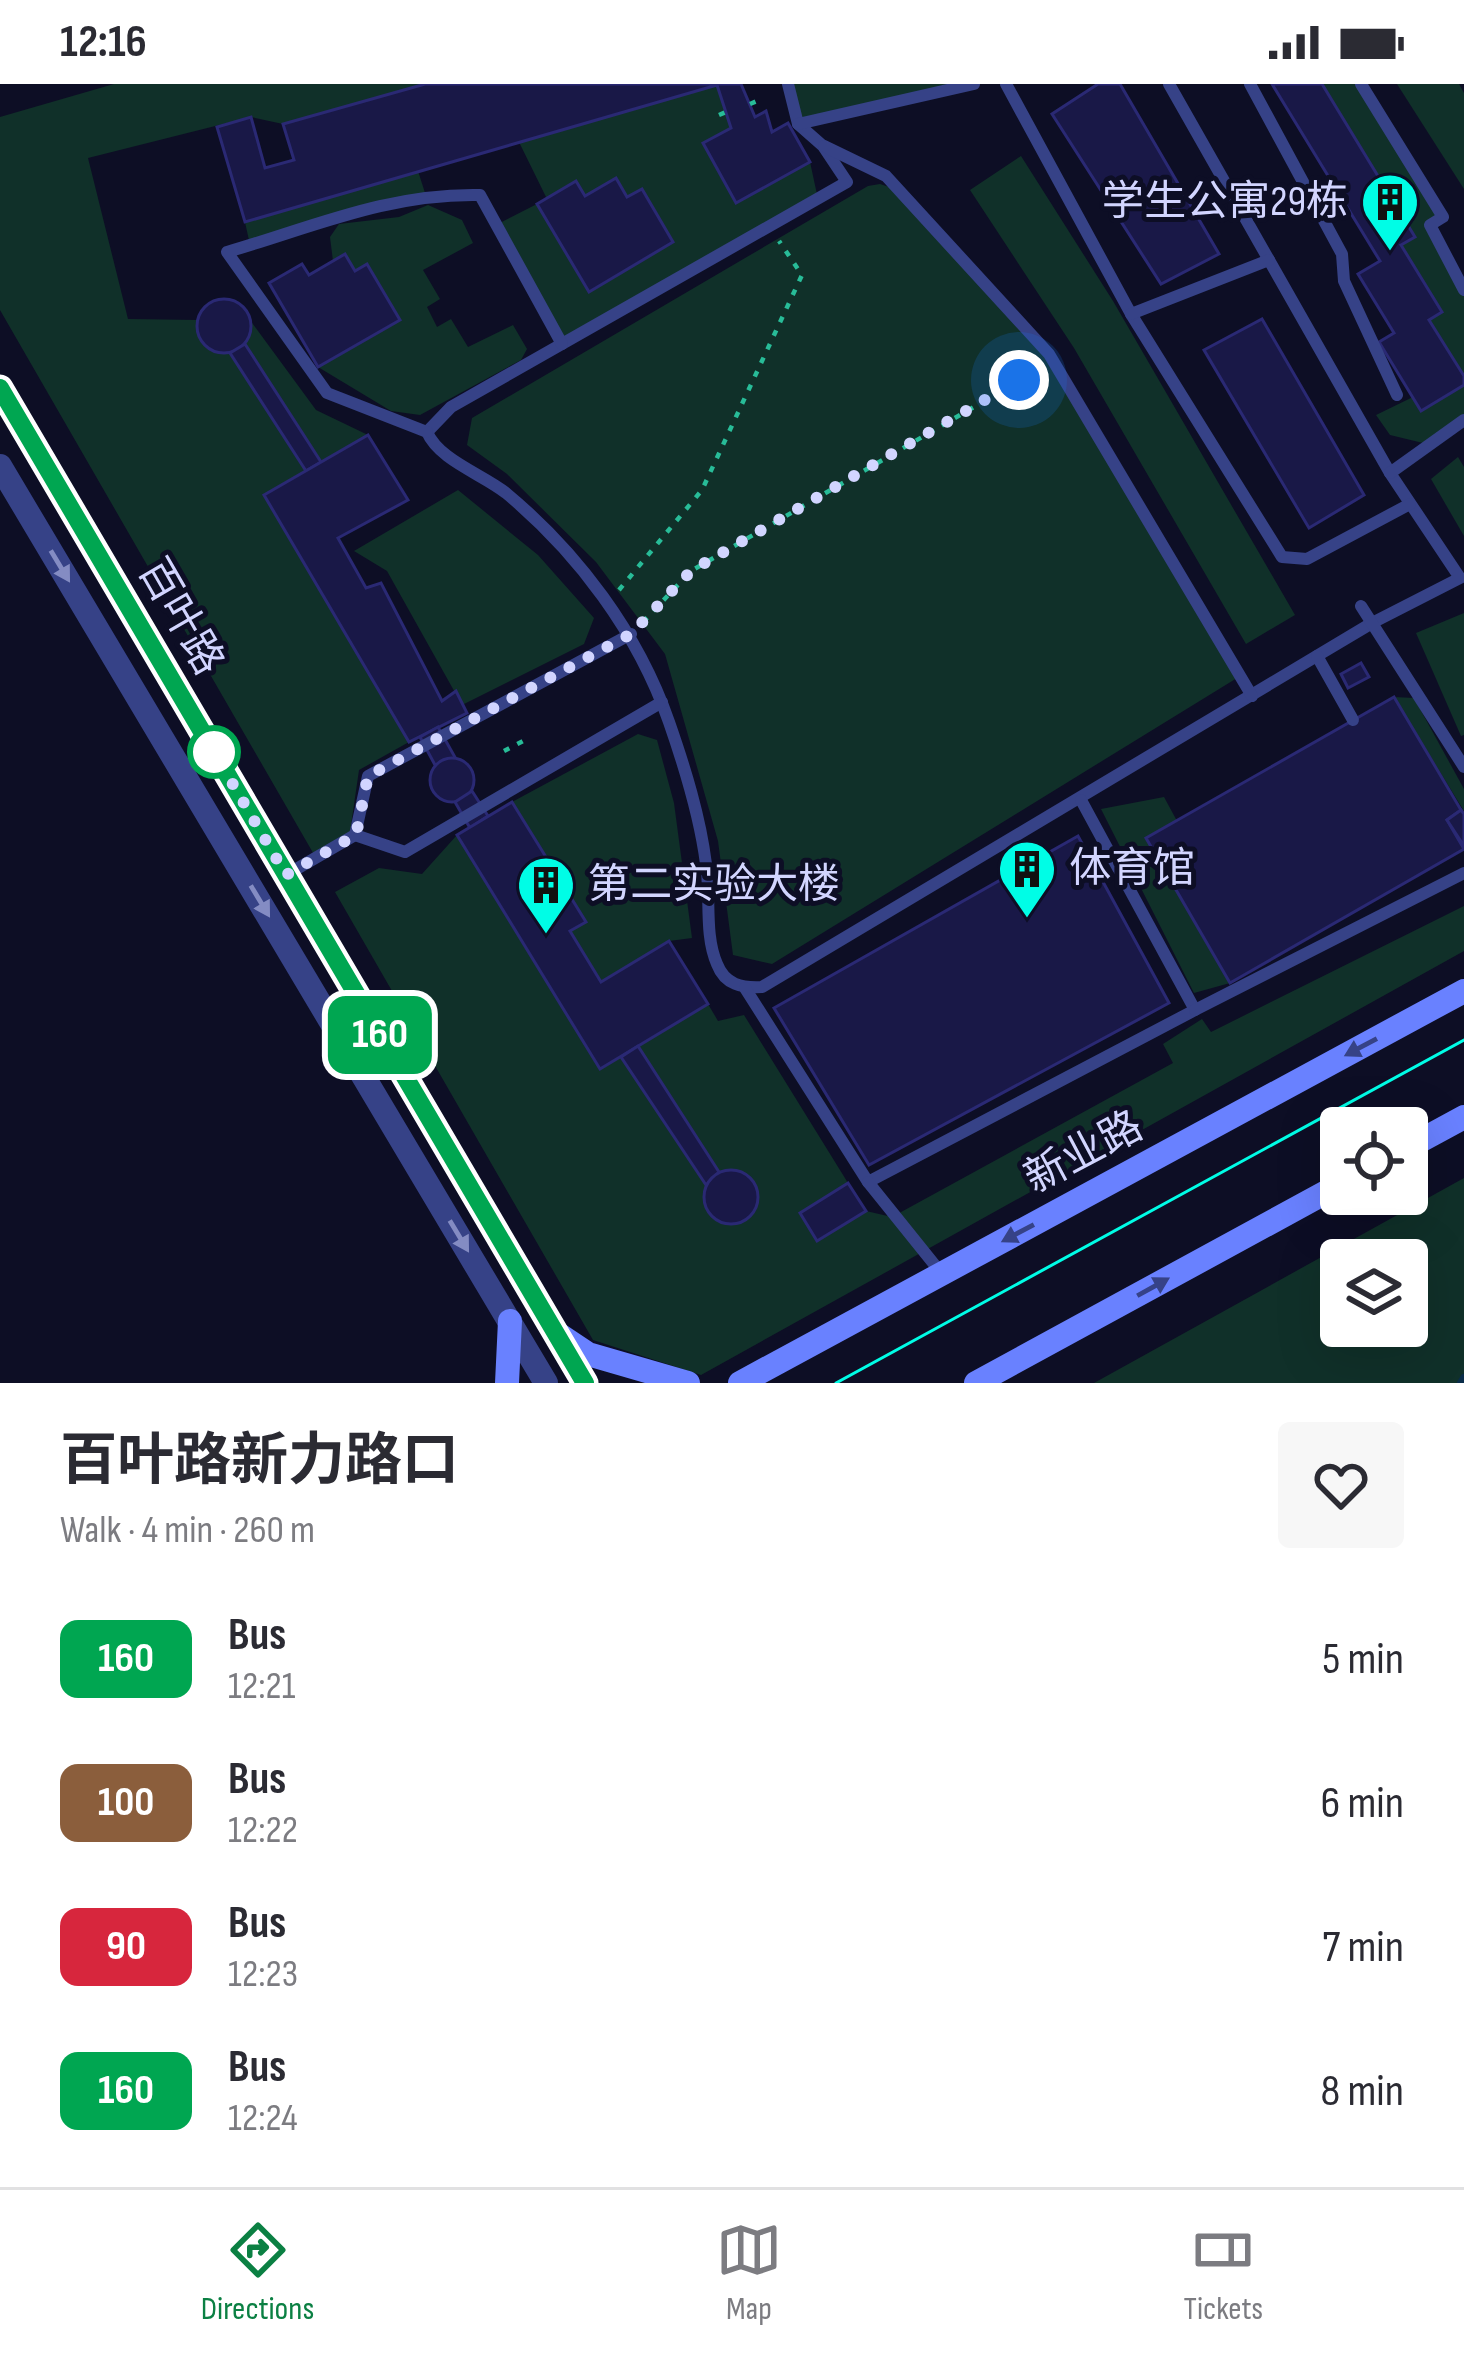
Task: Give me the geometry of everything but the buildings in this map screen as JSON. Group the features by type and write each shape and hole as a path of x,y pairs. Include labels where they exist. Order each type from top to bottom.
{"main road":[{"name":"新业路","path":"740,1383 1464,991"},
{"path":"1428,1137 1464,1117"},
{"path":"976,1383 1320,1195"},
{"path":"507,1383 510,1321"},
{"path":"555,1332 588,1354 688,1383"}],"street":[{"name":"百叶路","path":"0,388 585,1383"},
{"name":"百叶路","path":"0,466 546,1383"}],"lane":[{"path":"427,432 451,406 847,182 823,146 798,124 788,84"},
{"path":"798,124 974,84"},
{"path":"1006,84 1131,314 1282,557 1307,559 1410,504"},
{"path":"562,344 480,195 435,194 392,206 348,210 227,252 327,393 427,432 440,450 505,492 554,538 631,634 686,769 706,862 717,965 729,982 762,987 1372,623 1460,578 1390,472 1169,84"},
{"path":"1250,84 1342,254 1344,281 1397,395"},
{"path":"1361,84 1443,217 1430,225 1464,290"},
{"path":"823,146 886,176 1053,361 1252,696"},
{"path":"1131,314 1269,260"},
{"path":"1390,472 1464,420"},
{"path":"1361,606 1464,767"},
{"path":"286,875 356,835 368,776 631,634"},
{"path":"1317,656 1353,720"},
{"path":"356,835 405,852 662,702"},
{"path":"1081,800 1195,1010"},
{"path":"868,1182 1464,873"},
{"path":"745,988 868,1182 943,1274"}],"path":[{"path":"608,603 702,490 802,275 769,227"},
{"path":"631,634 691,571 1053,361"},
{"path":"504,751 529,738"}],"green space":[{"path":"114,84 425,84 283,124 251,117 88,158 128,319 198,320 205,345 230,353 306,471 264,496 409,742 359,770 349,839 316,858 0,310 0,117"},
{"path":"788,84 954,84 798,124"},
{"path":"1322,84 1361,84 1443,217 1431,226 1464,290 1464,376 1429,320 1441,311 1401,245"},
{"path":"1397,84 1459,84 1464,93 1464,189"},
{"path":"717,85 731,128 703,144 736,202 810,162 818,199 562,344 496,225 537,204 589,291 673,242 642,190 627,197 616,178 585,196 576,182 547,199 519,142"},
{"path":"1021,156 1113,301 1295,615 1246,644 1074,348 970,190"},
{"path":"418,171 426,196 250,245 245,222"},
{"path":"868,186 892,188 1049,354 1237,678 772,964 733,955 718,841 665,654 596,562 507,474 467,445 472,418"},
{"path":"428,205 462,220 473,243 423,270 440,299 427,307 437,327 451,319 468,347 513,325 527,349 521,360 420,415 391,411 318,367 399,320 367,264 355,271 345,255 333,261 330,237 339,224 399,217"},
{"path":"250,320 316,410 368,435 321,462 245,344"},
{"path":"1464,385 1464,414 1423,443 1390,435 1376,415 1413,397 1422,411"},
{"path":"1458,457 1464,467 1464,536 1431,479"},
{"path":"458,490 538,555 594,618 584,644 462,705 387,571 354,551"},
{"path":"1464,613 1464,735 1461,736 1416,633"},
{"path":"1394,697 1414,698 1464,789 1464,811"},
{"path":"638,734 657,740 674,803 692,938 669,941 601,982 570,931 585,921 512,802"},
{"path":"1164,797 1177,821 1147,839 1230,983 1194,993 1101,809"},
{"path":"457,835 604,1066 621,1057 706,1185 709,1212 732,1224 755,1212 757,1186 737,1170 719,1172 638,1046 708,1004 718,1021 744,1015 848,1183 801,1213 818,1241 866,1211 892,1217 1173,1063 1163,1044 1202,1019 1211,1032 1464,906 1464,951 701,1375 593,1340 335,892 379,868 422,874"},
{"path":"1464,1178 1464,1383 1094,1383 1320,1258 1320,1347 1428,1347 1428,1239 1354,1239 1397,1215 1428,1215 1428,1198"}],"waterway":[{"path":"1461,1383 1464,1378"}],"tram line":[{"path":"836,1383 1464,1040"}],"bus line":[{"name":"160","path":"0,388 585,1383"}],"place":[{"name":"学生公寓29栋","path":"1390,253"},
{"name":"体育馆","path":"1027,920"},
{"name":"第二实验大楼","path":"546,936"}],"route":[{"path":"214,752 207,740 286,875 356,835 368,776 631,634 691,571 1019,380"}]}
